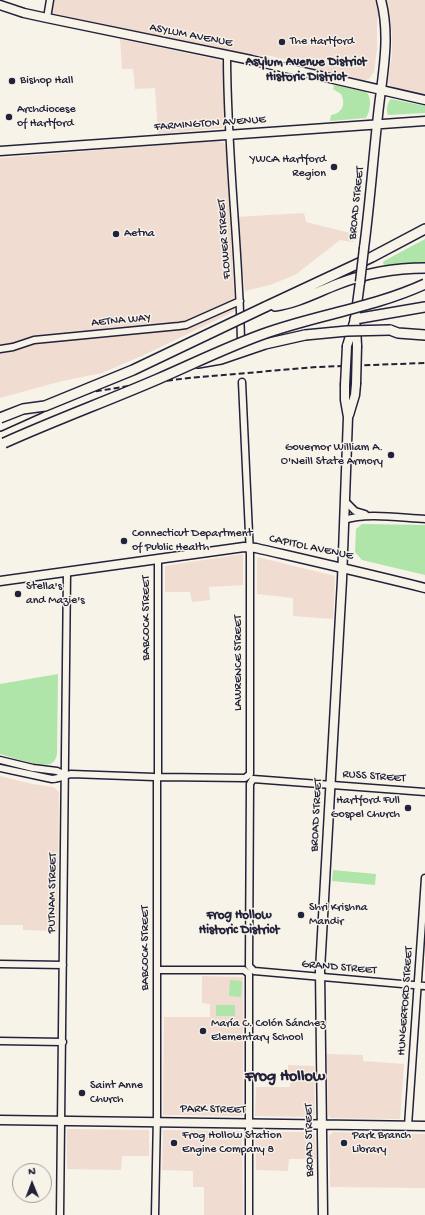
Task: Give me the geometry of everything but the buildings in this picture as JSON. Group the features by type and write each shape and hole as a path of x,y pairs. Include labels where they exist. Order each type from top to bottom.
{"highway":[{"path":"0,426 133,370 372,257 425,229"},
{"path":"265,307 274,307 291,302 370,274 403,269 425,268"},
{"path":"1,445 269,332 382,301 425,284"},
{"path":"355,319 425,307"},
{"path":"193,363 218,360 265,344 305,335 347,330 390,330 399,328 425,329"},
{"path":"390,330 398,333 425,335"},
{"path":"0,418 22,409 45,406"}],"main road":[{"name":"BROAD STREET","path":"323,1215 320,977 343,568 348,417 345,400 345,385 347,346 355,319 360,282 385,59 386,36 380,0"},
{"name":"ASYLUM AVENUE","path":"0,5 46,18 425,100"},
{"name":"FARMINGTON AVENUE","path":"0,151 377,124 424,122"},
{"name":"BROAD STREET","path":"348,417 355,395 356,384 357,346 355,319"},
{"name":"CAPITOL AVENUE","path":"0,581 244,547 343,568 425,588"},
{"name":"PARK STREET","path":"0,1120 156,1121 425,1126"}],"street":[{"path":"46,18 50,0"},
{"name":"FLOWER STREET","path":"227,56 241,341"},
{"name":"AETNA WAY","path":"0,349 13,347 34,340 183,326 240,301"},
{"path":"242,382 250,548"},
{"path":"345,501 356,512 372,517"},
{"path":"344,520 359,517 425,519"},
{"name":"LAWRENCE STREET","path":"249,1215 250,548"},
{"name":"BABCOCK STREET","path":"155,1215 158,559"},
{"name":"PUTNAM STREET","path":"60,1215 67,572"},
{"name":"RUSS STREET","path":"0,760 58,772 65,775 156,775 160,777 249,778 331,786 425,792"},
{"name":"RUSS STREET","path":"0,768 52,779 59,779 65,775"},
{"name":"HUNGERFORD STREET","path":"408,1126 425,878"},
{"path":"0,964 63,965"},
{"name":"GRAND STREET","path":"157,970 249,970 425,986"},
{"path":"0,1041 62,1042"}],"shaded area":[{"name":"The Hartford","path":"53,0 375,0 378,12 377,49 374,72 369,79 362,81 312,69 302,63 266,55 252,56 54,16 51,13"},
{"path":"386,0 425,0 425,95 394,88 389,84 388,80 392,55 392,34"},
{"path":"120,39 220,60 223,64 225,125 223,128 158,134 155,88 135,89 133,69 122,69"},
{"name":"Aetna","path":"215,141 224,143 226,149 235,311 146,354 102,373 62,381 0,398 0,158"},
{"path":"304,213 306,222 354,234 353,242 340,240 295,275 270,285 245,291 236,217"},
{"path":"243,554 243,585 209,587 210,600 192,602 190,592 165,592 165,566"},
{"path":"257,557 335,576 333,619 293,616 293,598 257,594"},
{"path":"0,776 32,784 53,787 59,792 57,931 23,930 23,925 0,925"},
{"name":"María C. Colón Sánchez Elementary School","path":"202,976 243,977 243,1116 163,1115 164,1017 210,1017 210,1004 202,1003"},
{"path":"327,1054 363,1055 363,1061 404,1064 400,1119 331,1118 328,1115"},
{"path":"288,1065 314,1066 315,1114 313,1117 255,1116 256,1087 290,1087 291,1078 288,1077"},
{"path":"67,1129 149,1130 149,1156 122,1156 121,1170 67,1169"},
{"path":"163,1130 242,1131 243,1215 204,1215 204,1187 193,1187 193,1171 162,1170"},
{"path":"255,1132 313,1132 315,1135 316,1159 289,1159 288,1171 256,1170"},
{"path":"333,1132 425,1134 425,1188 330,1187 329,1136"}],"green space":[{"path":"334,85 365,91 367,93 370,103 366,118 330,121 331,115 341,110 343,105 341,94 333,89"},
{"path":"391,99 425,106 425,113 388,115 387,107"},
{"path":"425,239 425,262 384,266 384,261"},
{"path":"362,524 425,525 425,575 362,560 355,552 356,529"},
{"path":"58,674 57,754 54,761 46,765 0,754 0,684"},
{"path":"333,870 376,874 375,885 332,881"},
{"path":"230,980 242,981 241,997 229,996"},
{"path":"216,1005 235,1005 235,1016 216,1016"}],"railway":[{"path":"0,416 43,403 92,392 140,384 189,378 316,367 425,363"}],"place":[{"name":"The Hartford","path":"282,42"},
{"name":"Bishop Hall","path":"12,81"},
{"name":"Archdiocese of Hartford","path":"9,117"},
{"name":"YWCA Hartford Region","path":"334,167"},
{"name":"Aetna","path":"116,234"},
{"name":"Governor William A. O'Neill State Armory","path":"391,455"},
{"name":"Connecticut Department of Public Health","path":"124,541"},
{"name":"Stella's and Mazie's","path":"18,594"},
{"name":"Hartford Full Gospel Church","path":"408,808"},
{"name":"Shri Krishna Mandir","path":"301,915"},
{"name":"María C. Colón Sánchez Elementary School","path":"203,1031"},
{"name":"Saint Anne Church","path":"82,1093"},
{"name":"Frog Hollow Station Engine Company 8","path":"174,1143"},
{"name":"Park Branch Library","path":"344,1143"}],"district":[{"name":"Asylum Avenue District Historic District","path":"306,70"},
{"name":"Frog Hollow Historic District","path":"239,924"},
{"name":"Frog Hollow","path":"285,1078"}]}
